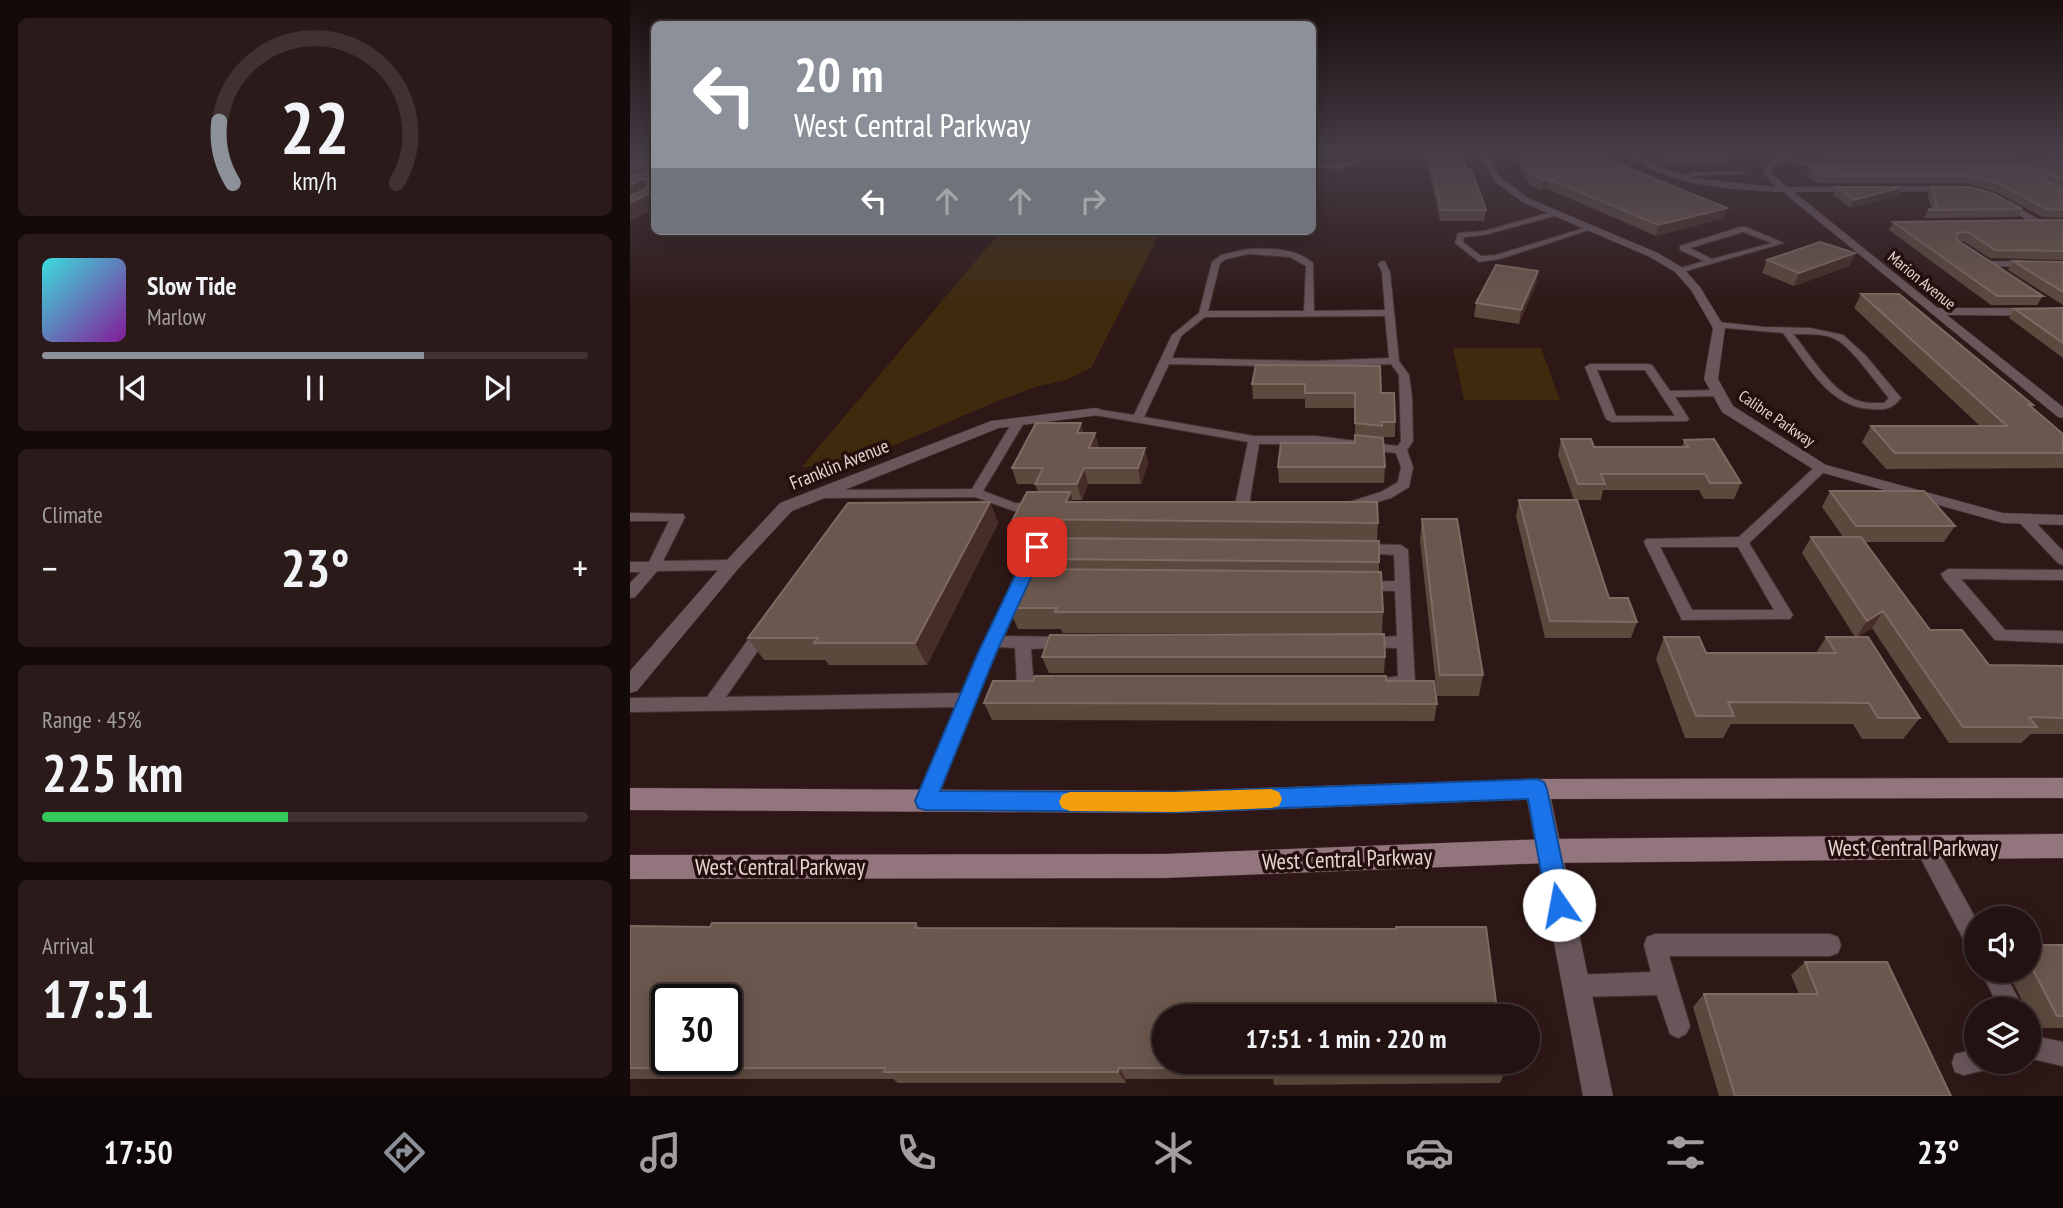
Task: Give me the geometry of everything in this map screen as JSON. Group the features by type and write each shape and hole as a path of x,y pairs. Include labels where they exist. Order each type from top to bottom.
{"main road":[{"path":"630,799 1175,802 1537,789 2063,788"},
{"name":"West Central Parkway","path":"630,867 1164,866 1548,850 2063,846"}],"street":[{"path":"1532,203 1654,255 1679,270 1696,289 1718,325"},
{"name":"Marion Avenue","path":"1802,203 2063,414"},
{"path":"2004,203 2039,223"},
{"path":"2012,223 2051,223"},
{"path":"2008,278 1983,261 2063,265"},
{"path":"2039,298 2062,313"},
{"path":"1936,311 2062,313"},
{"name":"Calibre Parkway","path":"1718,325 1720,328 1711,379 1727,409 1821,468 2003,518 2063,520"},
{"name":"Franklin Avenue","path":"630,685 786,508 996,424 1095,412"},
{"path":"1537,789 1598,1096"}],"lane":[{"path":"1555,213 1484,233 1461,235 1459,243 1479,258 1497,257 1591,228"},
{"path":"1679,270 1780,243 1743,229 1683,248 1711,261"},
{"path":"1137,420 1177,335 1203,314 1216,262 1230,253 1281,253 1307,261 1310,265 1309,313"},
{"path":"1382,264 1386,272 1394,361 1404,375 1407,441 1401,450"},
{"path":"1203,314 1389,313"},
{"path":"1718,325 1810,331 1840,337 1861,357 1895,398 1887,406 1849,401 1833,387 1786,331"},
{"path":"1165,361 1312,364 1394,361"},
{"path":"1648,367 1667,394 1683,419 1612,419 1590,368 1648,367"},
{"path":"1667,394 1718,393"},
{"path":"1095,412 1254,440 1316,440 1401,450"},
{"path":"976,494 1019,421"},
{"path":"1243,505 1254,440"},
{"path":"1336,508 1369,502 1404,484 1407,467 1401,450"},
{"path":"1742,542 1785,615 1687,616 1651,542 1742,542 1821,468"},
{"path":"822,494 976,494 1014,508 1047,508"},
{"path":"630,517 678,517 653,566 630,593"},
{"path":"2024,519 2063,560"},
{"path":"925,801 993,641 1027,583 1037,547 1079,547"},
{"path":"1345,549 1401,550 1407,683 1380,683"},
{"path":"630,566 733,565"},
{"path":"2063,575 1948,574 2001,636 2063,637"},
{"path":"1348,586 1403,586"},
{"path":"712,703 777,612"},
{"path":"993,641 1077,643"},
{"path":"1350,643 1405,642"},
{"path":"1023,643 1025,683 1053,683"},
{"path":"630,705 967,701"},
{"path":"1926,848 1964,918"},
{"path":"1678,1026 1656,945 1830,945"},
{"path":"1576,986 1665,984"},
{"path":"2041,1048 2063,1054"}],"shaded area":[{"path":"1159,235 1091,368 1066,380 1035,387 995,402 874,454 801,468 996,237"},
{"path":"1453,348 1541,348 1560,400 1464,400"}],"building":[{"path":"1440,203 1483,203 1486,210 1441,210"},
{"path":"1606,203 1715,203 1727,208 1658,225"},
{"path":"1936,203 2011,203 2022,209 1928,210 1937,207"},
{"path":"2035,203 2063,203 2063,210 2046,209"},
{"path":"2063,220 2063,251 1995,250 1968,232 1957,233 1957,240 2043,296 1997,296 1893,222"},
{"path":"1820,242 1855,253 1799,273 1767,260"},
{"path":"2013,261 2063,262 2063,292"},
{"path":"1496,265 1538,271 1521,310 1476,303"},
{"path":"1861,294 1899,294 2033,405 2029,405 2063,434 2063,453 1895,453 1871,426 2007,426"},
{"path":"2063,308 2063,343 2015,309"},
{"path":"1256,365 1380,366 1381,393 1394,393 1395,422 1382,422 1382,426 1355,423 1355,393 1305,393 1305,384 1252,384"},
{"path":"1036,423 1081,423 1077,433 1095,433 1089,448 1145,448 1138,468 1084,468 1077,484 1035,484 1043,468 1012,468"},
{"path":"1355,435 1383,438 1385,467 1278,467 1281,443 1355,443"},
{"path":"1561,439 1591,439 1594,447 1688,447 1684,440 1714,439 1741,483 1710,483 1705,474 1601,474 1605,484 1578,484"},
{"path":"1830,491 1924,491 1955,526 1856,526"},
{"path":"1027,492 1070,492 1066,502 1377,502 1378,523 1013,519"},
{"path":"1519,500 1577,500 1609,598 1628,598 1637,622 1550,621"},
{"path":"990,502 915,643 814,643 818,638 748,638 848,503"},
{"path":"1422,519 1457,519 1483,675 1440,675"},
{"path":"1811,537 1861,537 1930,630 1962,630 1989,665 2063,666 2063,718 2029,717 2037,727 1963,727 1883,611 1867,621"},
{"path":"1044,538 1379,541 1379,562 1035,559"},
{"path":"1026,569 1381,572 1383,612 1055,612 1057,608 1009,608"},
{"path":"1384,634 1385,657 1042,657 1050,635"},
{"path":"1664,637 1699,637 1706,653 1836,653 1826,637 1868,637 1920,718 1878,718 1869,703 1728,702 1734,716 1696,716"},
{"path":"1035,676 1386,676 1386,681 1434,681 1437,704 984,703 993,681 1033,681"},
{"path":"712,923 916,923 915,928 1486,927 1496,1004 1152,1004 1152,1068 1119,1068 1118,1072 884,1072 885,1068 742,1068 742,984 651,984 651,1068 630,1068 630,926 710,927"},
{"path":"2041,945 2063,945 2063,1016 2057,1016 2040,983"},
{"path":"1805,962 1887,962 1951,1096 1735,1096 1704,994 1818,994"}],"slow traffic":[{"path":"1070,802 1271,799"}],"route":[{"path":"1037,547 987,653 925,801 1175,802 1537,789 1559,905"}]}
